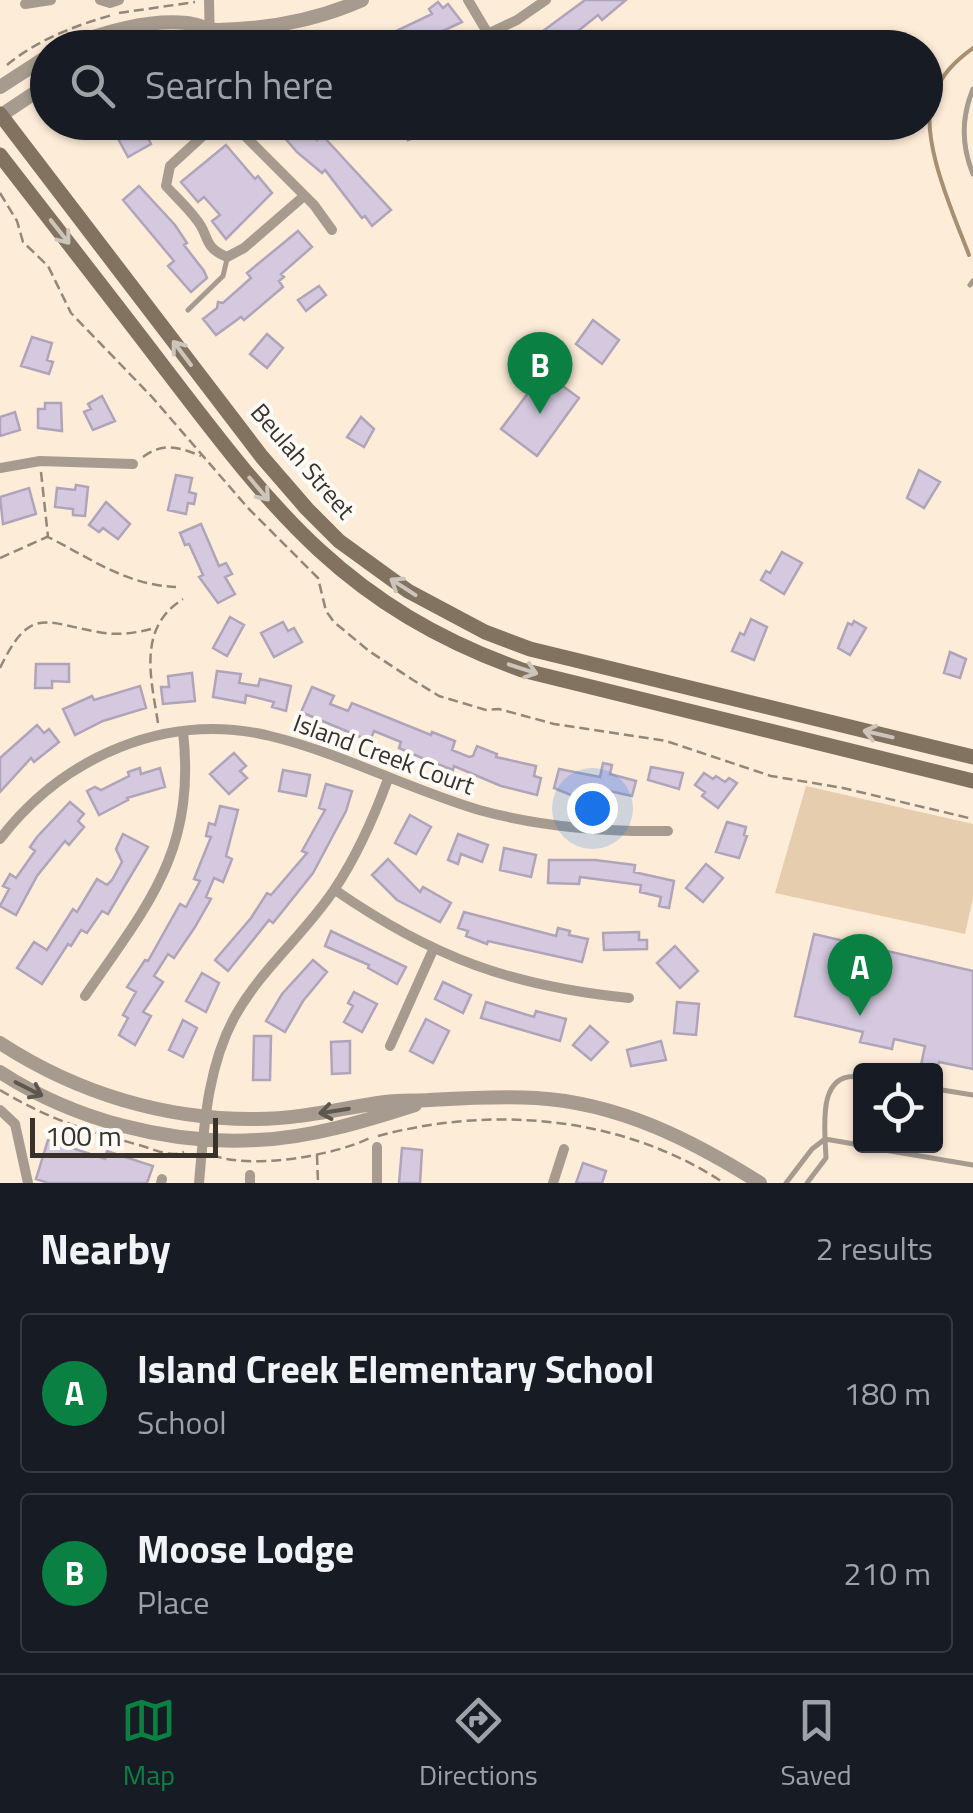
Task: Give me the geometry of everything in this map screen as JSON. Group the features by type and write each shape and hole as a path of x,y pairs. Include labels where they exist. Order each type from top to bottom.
{"main road":[{"name":"Beulah Street","path":"0,115 279,478 339,541 408,591 485,632 530,649 973,757"},
{"name":"Beulah Street","path":"0,155 262,494 323,556 393,609 475,653 522,670 973,781"}],"street":[{"path":"25,4 51,0"},
{"path":"100,0 119,0"},
{"path":"210,0 211,30"},
{"path":"132,30 166,23 190,23 211,30 275,25 328,13 362,0"},
{"path":"468,0 486,30"},
{"path":"492,30 546,0"},
{"path":"0,87 30,68"},
{"path":"0,115 30,96"},
{"path":"198,140 170,166 166,186 203,228 206,242 216,252 227,256 244,248 304,196"},
{"path":"250,140 332,230"},
{"path":"0,468 40,461 133,464"},
{"name":"Island Creek Court","path":"0,839 32,801 65,774 122,745 183,731 225,729 298,743 388,779 527,822 567,828 668,831"},
{"path":"85,996 150,901 174,851 186,793 183,731"},
{"path":"199,1183 213,1072 235,1016 260,978 335,890 388,779"},
{"path":"335,890 434,950 526,982 629,998"},
{"path":"390,1046 434,950"},
{"path":"0,1043 98,1093 138,1106 205,1117 259,1120 389,1101 470,1096 539,1098 613,1112 661,1128 704,1148 760,1183"},
{"path":"0,1072 44,1096 96,1117 202,1147 333,1128 430,1100"},
{"path":"0,1110 15,1124 28,1183"},
{"path":"377,1147 377,1183"},
{"path":"554,1183 564,1149"}],"lane":[{"path":"973,89 963,134 973,175"},
{"path":"188,310 224,276 227,256"},
{"path":"807,1183 826,1158 822,1129 831,1088 838,1078 853,1076"},
{"path":"943,1090 973,1095"},
{"path":"786,1183 812,1149 825,1139 853,1144"},
{"path":"906,1153 973,1165"}],"path":[{"path":"133,464 154,448 173,446 202,456"},
{"path":"40,461 48,537"},
{"path":"0,558 48,537"},
{"path":"48,537 118,576 176,587"},
{"path":"159,735 150,665 155,628 172,605 183,598"},
{"path":"0,668 22,634 48,620 116,634 155,628"},
{"path":"0,1090 86,1132 176,1155 202,1147 223,1160 317,1153 457,1119 512,1118 610,1134 670,1154 724,1183"},
{"path":"317,1153 318,1183"}],"shaded area":[{"path":"806,786 973,824 973,898 965,934 775,893"}],"building":[{"path":"585,0 626,0 602,20 598,15 579,30 544,30"},
{"path":"438,2 443,8 448,4 462,22 445,30 399,30 432,14 429,9"},
{"path":"119,140 149,140 151,144 128,157"},
{"path":"287,140 327,140 391,210 372,226 325,170 322,173"},
{"path":"226,145 272,193 226,239 212,221 220,215 204,197 198,202 181,182"},
{"path":"139,186 175,225 187,243 184,245 204,271 207,278 191,292 168,266 174,261 123,200"},
{"path":"298,231 312,247 281,274 284,277 279,281 283,287 244,320 241,317 216,335 203,319 217,308 218,302 223,303 251,278 247,273"},
{"path":"319,286 326,295 306,311 298,300"},
{"path":"593,320 619,340 602,364 576,344"},
{"path":"267,334 283,348 267,368 250,354"},
{"path":"32,337 52,343 47,360 53,362 49,374 21,366"},
{"path":"544,372 579,398 537,456 501,429"},
{"path":"102,396 115,421 93,430 84,412 91,409 88,404"},
{"path":"45,403 61,403 62,431 38,428 38,409 45,409"},
{"path":"15,412 20,430 0,436 0,417"},
{"path":"361,417 374,429 364,447 347,437"},
{"path":"919,470 940,482 924,508 907,498"},
{"path":"176,475 192,478 189,492 196,494 194,504 188,503 186,514 168,510"},
{"path":"76,485 88,487 85,516 73,515 73,509 55,507 57,488 75,490"},
{"path":"29,488 36,514 3,524 0,497"},
{"path":"106,502 130,524 118,539 103,528 99,532 89,525"},
{"path":"201,524 219,566 226,563 232,574 225,577 235,594 218,603 199,577 203,575 180,533"},
{"path":"782,552 802,563 784,594 761,580"},
{"path":"230,617 244,625 227,656 213,648"},
{"path":"751,619 767,627 754,660 732,651"},
{"path":"854,621 866,628 850,655 838,648 848,623 852,625"},
{"path":"283,622 288,631 294,628 302,642 274,657 261,633"},
{"path":"950,652 966,659 960,678 944,673"},
{"path":"36,664 69,664 69,682 52,681 52,688 35,688"},
{"path":"217,671 241,674 239,683 258,686 260,679 291,686 286,711 272,707 274,702 246,695 245,703 213,697"},
{"path":"192,673 195,701 163,704 161,687 169,687 168,676"},
{"path":"140,686 146,708 103,721 75,735 63,709 92,696 94,700"},
{"path":"312,687 334,696 330,704 348,711 352,703 455,741 452,750 469,757 477,746 497,754 496,757 536,766 534,776 541,778 537,795 422,758 399,748 401,742 374,731 370,741 301,712"},
{"path":"37,725 44,733 49,729 59,742 34,762 31,758 0,792 0,758"},
{"path":"234,753 246,766 240,771 247,778 229,794 210,774"},
{"path":"603,763 612,765 610,774 636,781 632,796 587,786 583,800 554,788 559,769 600,777"},
{"path":"651,767 683,773 679,789 648,780"},
{"path":"140,768 141,774 160,768 165,787 127,798 99,815 87,791 95,787 101,790"},
{"path":"283,770 310,775 306,796 279,791"},
{"path":"704,773 713,779 716,776 725,782 729,778 737,783 718,808 695,785"},
{"path":"326,784 352,791 346,811 313,873 228,971 215,960 267,893 271,895 307,853 302,851 325,810 319,808"},
{"path":"70,802 84,814 78,821 84,827 69,845 65,841 37,876 16,915 0,906 9,889 3,886 10,874 16,878 35,851 30,847 37,837"},
{"path":"220,806 238,810 226,856 232,859 223,882 214,878 206,897 211,899 195,927 174,958 168,954 154,976 163,982 143,1012 151,1016 135,1045 119,1035 128,1018 123,1015 136,992 127,987 148,961 180,904 186,907 200,881 194,879 211,837 206,836 209,823 215,825"},
{"path":"410,815 431,827 416,854 395,843"},
{"path":"727,822 746,827 739,858 716,852"},
{"path":"123,834 148,847 108,914 102,911 87,933 81,930 42,984 17,968 34,942 47,950 97,879 107,885 112,880 122,862 116,849"},
{"path":"458,834 488,845 482,862 461,854 458,864 448,860"},
{"path":"504,848 536,855 531,877 500,870"},
{"path":"388,859 420,892 423,887 451,903 440,922 397,900 372,875"},
{"path":"549,860 635,865 634,872 674,881 669,908 659,906 661,897 640,892 641,885 580,877 579,884 548,883"},
{"path":"706,864 723,878 703,902 686,888"},
{"path":"464,912 556,936 558,928 570,931 569,935 588,939 582,962 488,941 487,944 466,936 468,931 458,928"},
{"path":"331,931 406,967 397,984 368,968 369,965 325,946"},
{"path":"639,932 639,940 647,940 647,949 604,950 603,933"},
{"path":"814,934 973,971 973,1069 939,1062 921,1063 925,1046 894,1039 892,1049 860,1042 863,1032 795,1016"},
{"path":"675,946 698,971 680,988 657,963"},
{"path":"313,960 327,972 303,1001 285,1032 266,1021 282,994"},
{"path":"202,973 219,983 206,1012 186,1001"},
{"path":"443,982 471,995 463,1013 435,999"},
{"path":"354,992 377,1004 362,1032 344,1022 353,1006 348,1003"},
{"path":"486,1002 534,1017 536,1011 566,1019 560,1041 481,1018"},
{"path":"677,1002 699,1004 696,1035 674,1033"},
{"path":"426,1019 449,1031 433,1063 410,1051"},
{"path":"183,1020 197,1028 183,1057 169,1050"},
{"path":"590,1026 608,1042 591,1060 573,1045"},
{"path":"254,1036 271,1036 270,1080 253,1080"},
{"path":"350,1041 350,1073 332,1074 331,1042"},
{"path":"661,1041 666,1060 631,1066 627,1050"},
{"path":"48,1140 105,1159 107,1151 153,1166 147,1183 48,1183 36,1179"},
{"path":"402,1148 422,1150 420,1183 399,1183"},
{"path":"583,1163 606,1171 602,1183 576,1183"}],"waterway":[{"path":"943,78 973,48"},
{"path":"931,140 947,198 969,255"}],"place":[{"name":"Moose Lodge","path":"540,414"},
{"name":"Island Creek Elementary School","path":"860,1016"}]}
